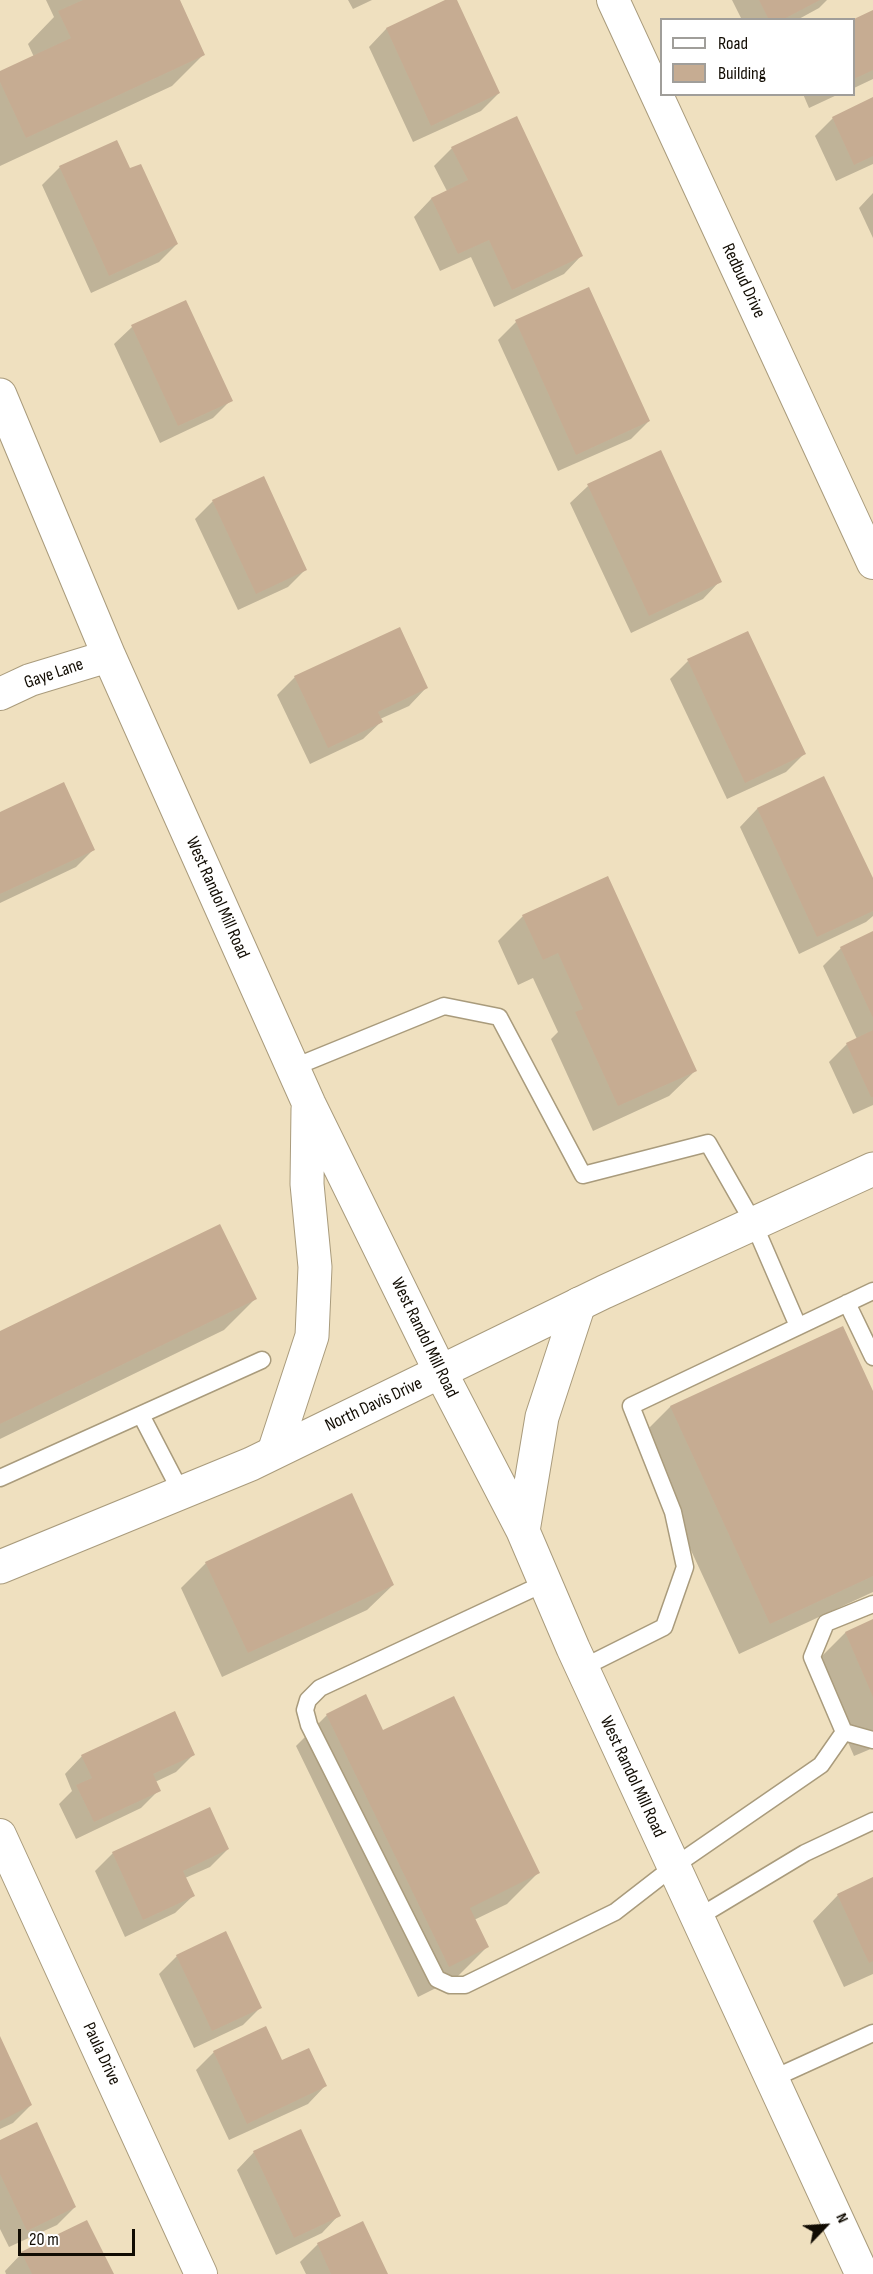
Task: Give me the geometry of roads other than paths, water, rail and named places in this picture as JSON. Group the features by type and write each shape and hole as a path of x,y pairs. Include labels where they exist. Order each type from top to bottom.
{"main road":[{"name":"West Randol Mill Road","path":"0,395 7,431 292,1068 441,1373 523,1531 582,1668 862,2274"},
{"path":"274,1452 313,1328 315,1267 307,1184 309,1104"},
{"name":"North Davis Drive","path":"0,1566 274,1452 441,1373 579,1304 753,1222 873,1169"},
{"path":"523,1531 542,1417 579,1304"}],"street":[{"name":"Redbud Drive","path":"613,0 873,563"},
{"name":"Gaye Lane","path":"0,694 30,680 109,656"},
{"name":"Paula Drive","path":"0,1834 201,2274"}],"lane":[{"path":"292,1068 444,1006 499,1017 583,1175 708,1143 753,1222 798,1326"},
{"path":"582,1668 664,1627 685,1567 673,1512 631,1406 873,1291"},
{"path":"847,1303 873,1357"},
{"path":"0,1478 262,1360"},
{"path":"141,1415 181,1492"},
{"path":"545,1583 320,1688 308,1700 305,1710 309,1725 437,1979 450,1985 465,1985 615,1911 673,1867 821,1765 844,1732"},
{"path":"844,1732 812,1657 826,1623 873,1604"},
{"path":"844,1732 873,1740"},
{"path":"697,1918 805,1853 873,1821"},
{"path":"772,2079 873,2032"}]}
